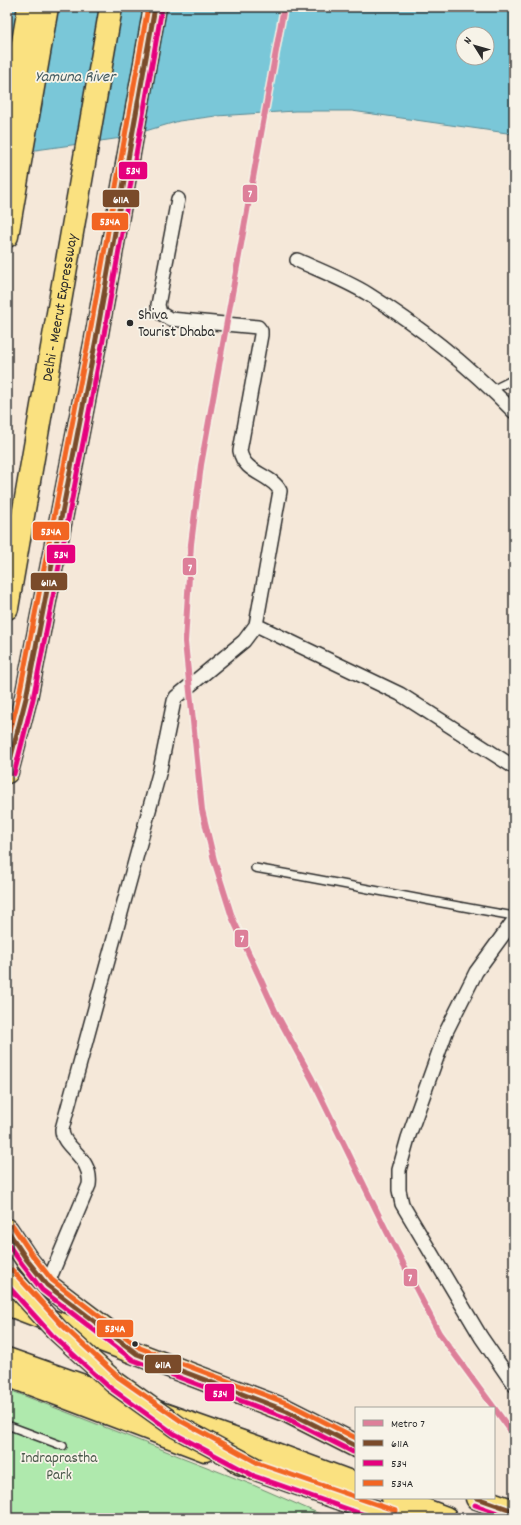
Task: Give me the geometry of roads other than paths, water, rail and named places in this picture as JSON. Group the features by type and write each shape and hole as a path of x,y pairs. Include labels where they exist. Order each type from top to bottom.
{"highway":[{"path":"7,136 28,7"},
{"path":"7,236 47,7"},
{"name":"Delhi - Meerut Expressway","path":"7,608 111,7"},
{"path":"7,772 26,698 96,339 155,7"},
{"path":"7,1230 27,1260 47,1284 137,1354"},
{"path":"7,1275 57,1330 114,1382 177,1427 257,1470"},
{"path":"7,1304 287,1411 355,1445"},
{"path":"7,1319 355,1453"},
{"path":"7,1359 265,1450 355,1484"},
{"path":"7,1375 257,1470 394,1518"},
{"path":"396,1499 446,1518"},
{"path":"480,1499 514,1512"}],"street":[{"path":"47,1284 89,1185 90,1176 88,1168 63,1136 62,1129 158,778 174,701 176,697 244,641 256,625 280,491 275,484 245,464 241,458 240,451 261,331 258,327 170,319 160,313 158,305 178,199"},
{"path":"297,260 344,281 368,294 419,328 492,390 514,412"},
{"path":"256,625 395,691 514,767"},
{"path":"514,920 476,972 446,1032 408,1138 399,1170 399,1190 402,1204 481,1336 514,1385"}],"lane":[{"path":"492,390 514,379"},
{"path":"254,868 514,916"},
{"path":"7,1425 63,1446"}],"water":[{"name":"Yamuna River","path":"7,7 514,7 514,134 352,111 295,111 216,116 179,121 122,138 7,154"}],"metro line":[{"name":"7","path":"284,7 201,465 191,544 185,642 202,810 214,860 232,917 276,1013 312,1079 385,1228 439,1333 493,1407"},
{"name":"7","path":"495,1409 514,1435"}],"place":[{"name":"Shiva Tourist Dhaba","path":"130,323"}],"park label":[{"name":"Indraprastha Park","path":"59,1466"}]}
